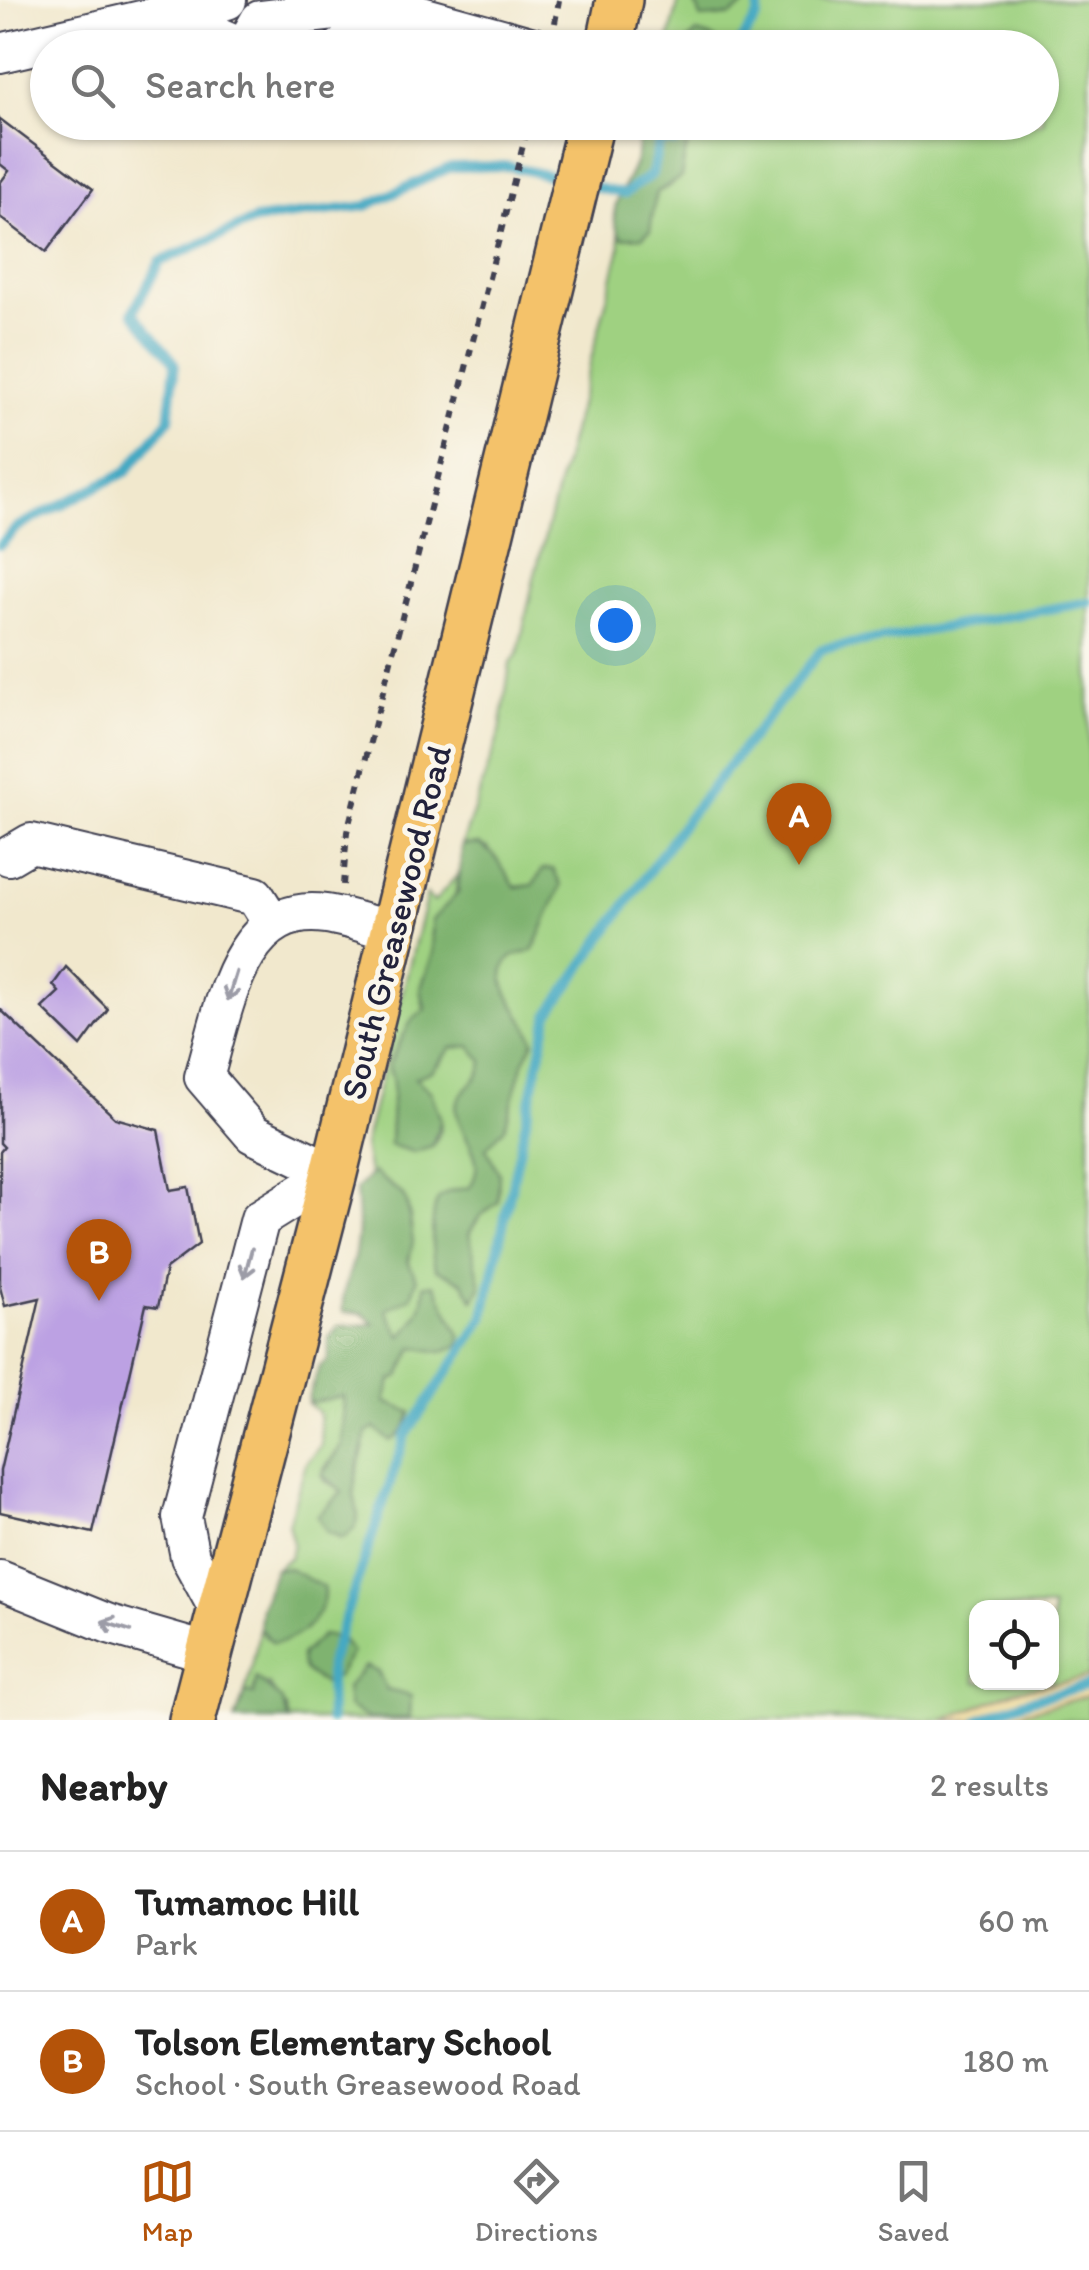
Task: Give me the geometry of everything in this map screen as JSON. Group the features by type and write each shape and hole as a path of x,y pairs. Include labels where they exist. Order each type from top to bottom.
{"main road":[{"path":"612,30 619,0"},
{"name":"South Greasewood Road","path":"192,1720 334,1173 587,140"}],"street":[{"path":"111,30 194,4 227,0"},
{"path":"254,30 260,20 365,3 514,30"},
{"path":"376,30 418,15"},
{"path":"121,28 151,30"},
{"path":"0,53 30,47"},
{"path":"9,856 31,843 255,896 272,923"},
{"path":"334,1173 253,1134 204,1077 241,956 272,923 296,914 326,914 394,932"},
{"path":"0,1580 109,1624 215,1632 190,1556 182,1517 186,1499 260,1219 334,1173"}],"path":[{"path":"548,30 558,0"},
{"path":"342,896 347,832 523,140"}],"green space":[{"path":"679,0 695,0 696,7 727,0 1089,0 1089,1720 289,1720 286,1708 268,1684 254,1687 254,1694 245,1692 259,1627 265,1637 288,1568 275,1569 290,1557 293,1543 288,1524 306,1463 321,1445 319,1413 308,1403 343,1395 342,1445 324,1469 324,1480 342,1491 339,1499 330,1503 339,1537 393,1325 386,1310 401,1287 410,1257 409,1210 394,1188 373,1173 369,1175 364,1145 427,895 434,902 459,873 454,902 431,930 433,954 420,990 425,1013 402,1038 388,1071 393,1080 390,1145 432,1146 441,1128 438,1110 414,1079 440,1064 451,1048 464,1045 502,873 488,848 462,845 500,732 510,664 518,653 620,248 619,236 623,238 656,193 673,184 690,140 1059,140 1059,30 671,30"},
{"path":"695,0 753,0 730,16 701,18"},
{"path":"638,140 688,140 681,177 656,193 650,231 642,237 622,238 616,228 615,209"},
{"path":"479,844 494,855 515,887 533,885 543,869 553,869 561,886 534,949 517,954 505,966 506,988 534,1041 524,1061 505,1127 486,1148 499,1173 498,1202 479,1217 469,1234 481,1287 473,1300 463,1282 436,1269 432,1232 439,1198 470,1187 475,1176 475,1157 456,1109 461,1095 479,1075 483,1061 470,1046 451,1048 432,1071 415,1078 431,1092 441,1120 432,1146 413,1152 390,1145 393,1080 388,1066 412,1019 426,1009 420,990 433,954 432,920 458,893 462,845"},
{"path":"373,1172 402,1194 407,1203 413,1242 408,1261 417,1279 411,1297 386,1310 401,1336 418,1313 424,1285 434,1284 460,1335 460,1345 442,1352 413,1347 400,1376 391,1381 385,1402 411,1412 410,1417 401,1433 390,1441 375,1428 367,1432 354,1488 358,1520 343,1538 327,1532 317,1516 342,1492 322,1475 342,1445 344,1396 308,1403 308,1398 320,1366 328,1361 329,1337 338,1326 374,1324 362,1313 343,1312 357,1239 356,1189"},
{"path":"288,1568 323,1587 324,1597 316,1616 301,1633 272,1642 259,1627 261,1607 275,1569"},
{"path":"322,1635 341,1638 352,1652 337,1677 323,1683 306,1672 301,1661 301,1655"},
{"path":"365,1666 378,1672 387,1690 411,1696 410,1718 369,1719 348,1707 346,1688"},
{"path":"256,1678 281,1699 289,1720 235,1720 245,1692 254,1694"}],"sand":[{"path":"1089,1677 1089,1696 1027,1711 1008,1720 944,1720 1017,1690 1059,1690 1059,1682"}],"building":[{"path":"0,119 93,189 46,252 0,217 0,183 9,171 0,164"},
{"path":"66,967 108,1009 81,1046 42,1008 59,992 53,985"},
{"path":"0,1009 115,1118 158,1130 170,1190 188,1187 199,1244 166,1269 158,1307 146,1305 93,1533 0,1512 0,1471 40,1298 5,1306 0,1287 0,1152 4,1147 0,1143"}],"waterway":[{"path":"749,30 758,16 760,0"},
{"path":"589,186 624,194 652,174 658,146 664,140"},
{"path":"664,140 675,140"},
{"path":"0,545 17,527 126,472 169,420 175,363 133,312 160,262 255,220 366,206 451,167 508,166 568,180"},
{"path":"330,1720 329,1665 406,1435 483,1319 549,1014 681,826 822,649 1089,602"},
{"path":"979,1720 1029,1700 1089,1685"}],"place":[{"name":"Tumamoc Hill","path":"799,865"},
{"name":"Tolson Elementary School","path":"99,1301"}]}
